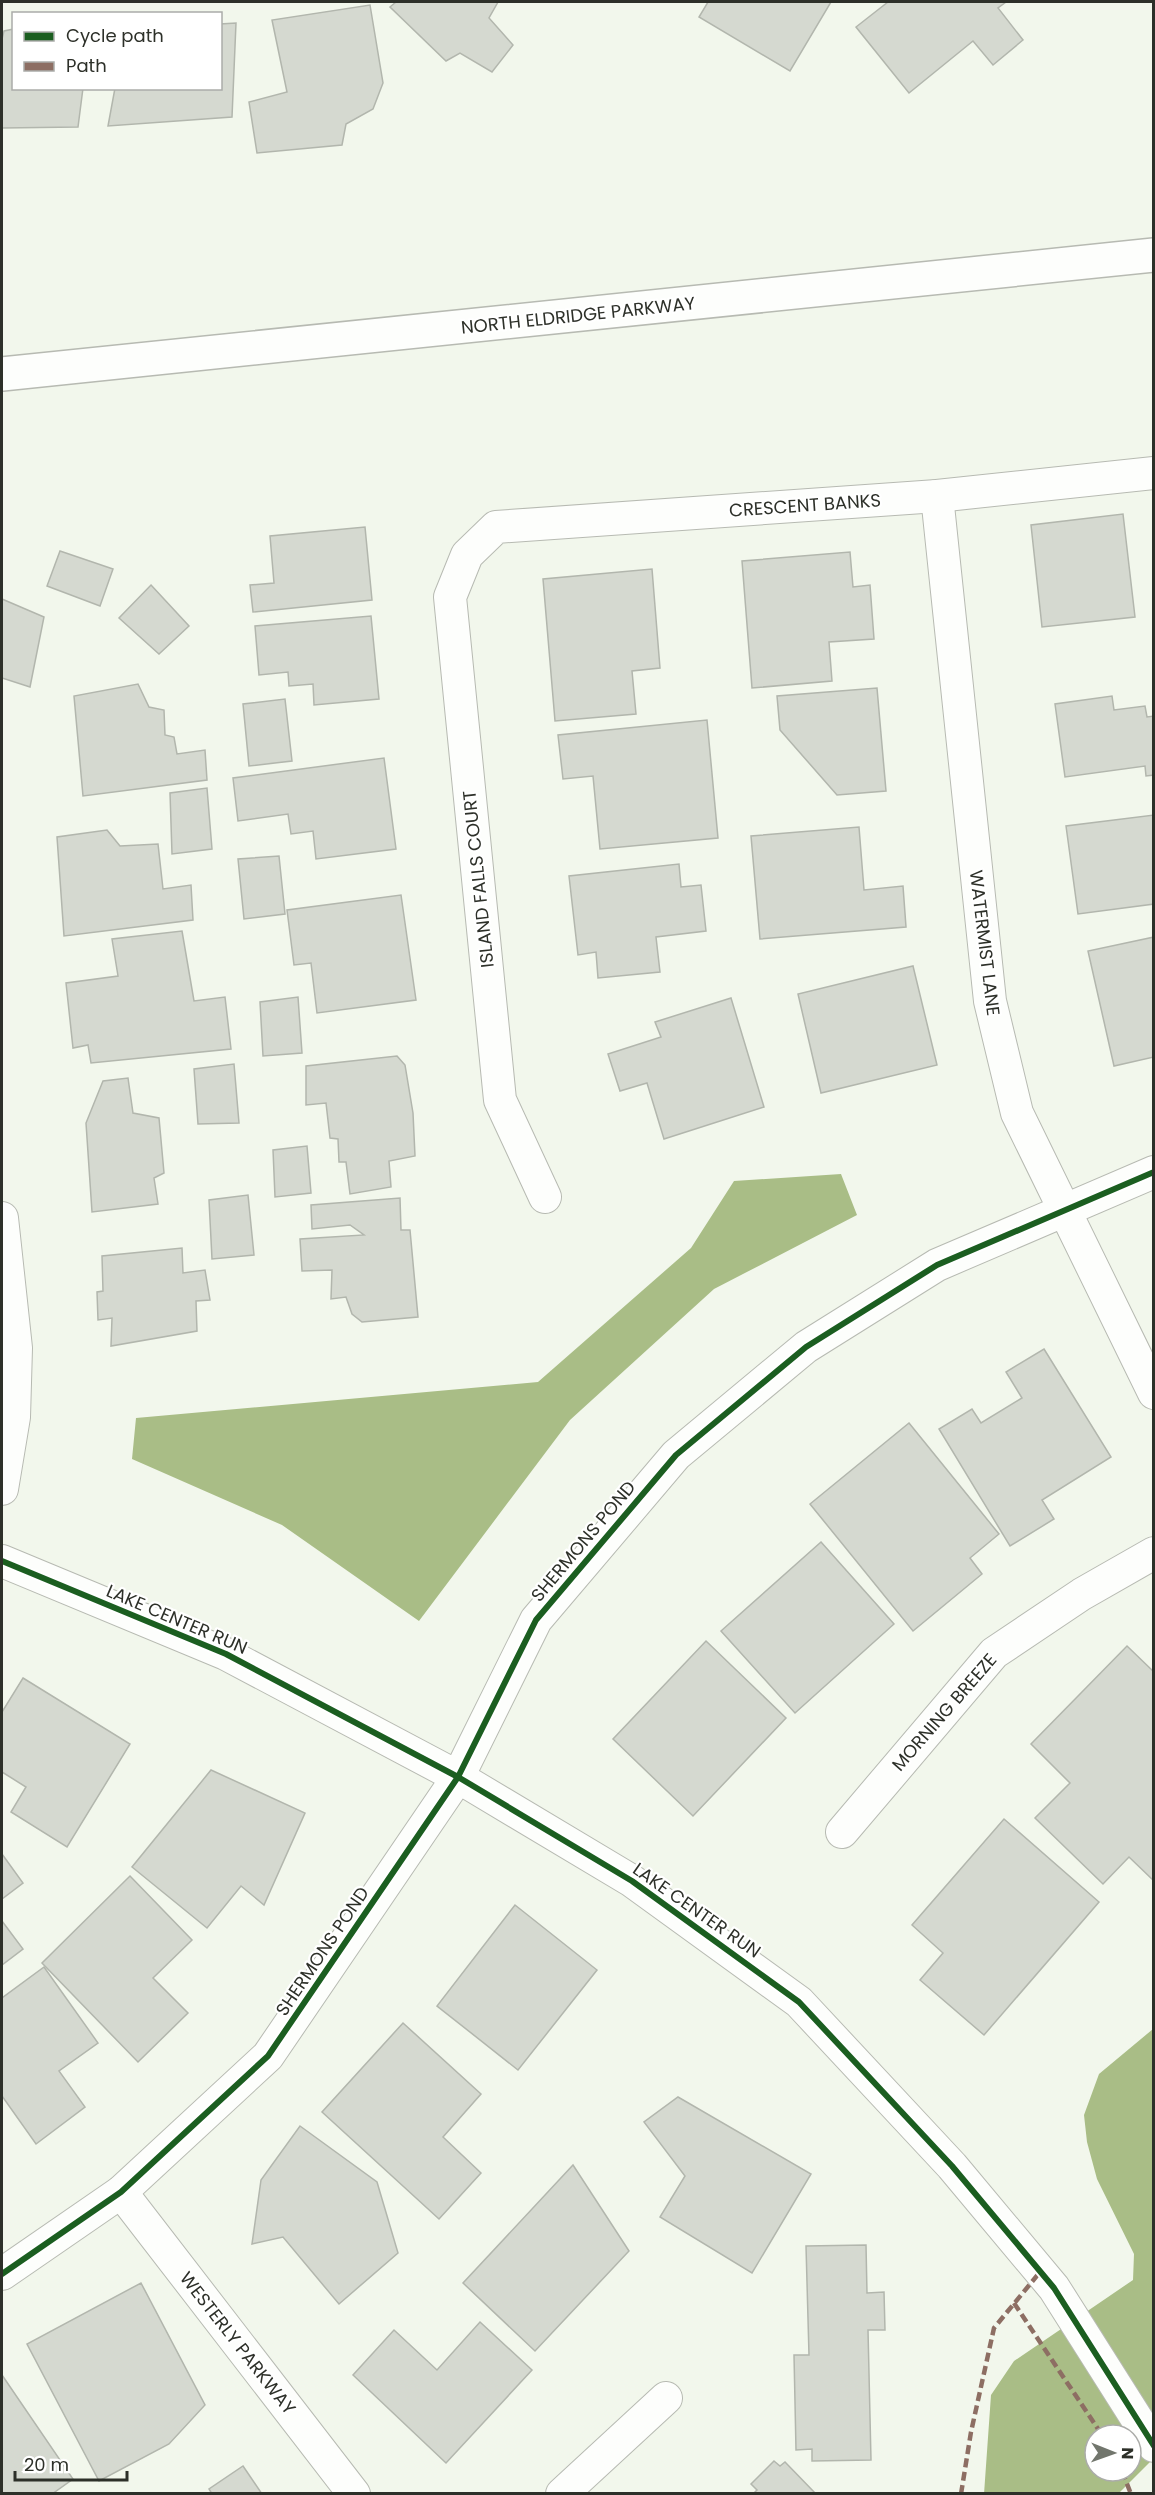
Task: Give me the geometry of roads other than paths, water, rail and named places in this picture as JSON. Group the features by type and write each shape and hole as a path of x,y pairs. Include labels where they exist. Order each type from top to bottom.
{"main road":[{"name":"NORTH ELDRIDGE PARKWAY","path":"2,374 1154,255"}],"street":[{"name":"CRESCENT BANKS","path":"467,555 496,527 937,496 1154,473"},
{"name":"WATERMIST LANE","path":"937,496 990,1001 1017,1113 1154,1393"},
{"name":"ISLAND FALLS COURT","path":"467,555 450,597 500,1100 545,1197"},
{"name":"SHERMONS POND","path":"2,2274 121,2192 268,2056 458,1777 536,1620 676,1455 806,1347 937,1264 1154,1172"},
{"path":"2,1218 16,1348 14,1417 2,1489"},
{"name":"MORNING BREEZE","path":"842,1832 994,1653 1082,1593 1154,1553"},
{"name":"LAKE CENTER RUN","path":"2,1561 226,1654 458,1777 632,1881 799,2002 952,2166 1054,2288 1154,2446"},
{"name":"WESTERLY PARKWAY","path":"121,2192 354,2493"},
{"path":"562,2493 666,2398"}]}
